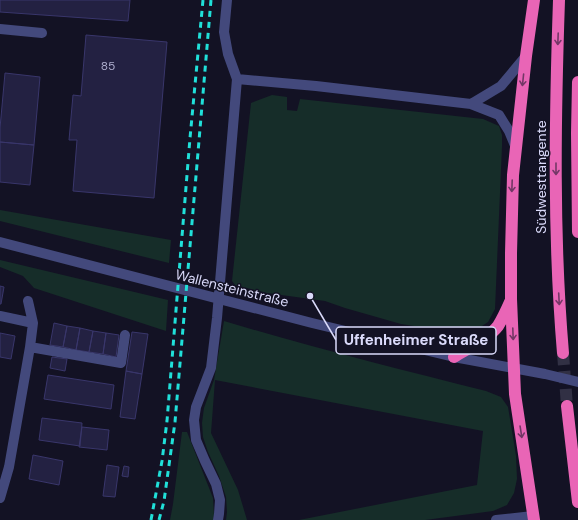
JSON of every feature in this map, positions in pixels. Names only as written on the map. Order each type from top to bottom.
[{"type":"highway","points":[[534,0],[526,56],[513,175],[511,254],[511,299],[515,394],[534,518]]},
{"type":"highway","name":"Südwesttangente","points":[[560,0],[556,123],[556,205],[563,353]]},
{"type":"highway","points":[[578,82],[578,232]]},
{"type":"highway","points":[[454,357],[483,338],[497,326],[504,316],[511,299]]},
{"type":"highway","points":[[567,406],[578,502]]},
{"type":"street","points":[[218,520],[220,500],[216,484],[196,440],[194,420],[196,407],[211,368],[217,318],[237,79],[228,54],[224,32],[227,0]]},
{"type":"street","points":[[0,29],[42,33]]},
{"type":"street","points":[[472,104],[501,86],[526,56]]},
{"type":"street","name":"Südwesttangente","points":[[237,79],[316,86],[472,104],[499,115],[509,131],[516,148]]},
{"type":"street","name":"Wallensteinstraße","points":[[0,242],[252,308],[454,357],[530,371],[578,382]]},
{"type":"street","points":[[0,498],[9,467],[30,347],[33,323],[28,301]]},
{"type":"street","points":[[0,316],[33,323]]},
{"type":"street","points":[[30,347],[121,363],[125,335]]},
{"type":"street","points":[[496,520],[534,518]]},
{"type":"green space","points":[[272,95],[287,97],[287,110],[297,111],[300,99],[483,119],[499,126],[502,135],[502,146],[495,309],[488,322],[476,330],[452,332],[401,324],[325,301],[267,293],[235,285],[232,281],[251,103]]},
{"type":"green space","points":[[0,210],[171,240],[169,263],[0,221]]},
{"type":"green space","points":[[0,260],[168,300],[166,331],[34,288],[23,276],[0,267]]},
{"type":"green space","points":[[224,321],[322,349],[486,391],[501,397],[508,407],[516,456],[517,479],[514,493],[507,505],[493,511],[425,520],[299,520],[477,485],[483,431],[215,380],[211,433],[238,490],[247,520],[226,520],[226,497],[203,437],[202,423],[204,408],[214,380]]},
{"type":"green space","points":[[182,432],[187,432],[213,498],[213,520],[170,520]]},
{"type":"building","points":[[0,0],[130,0],[128,21],[0,12]]},
{"type":"building","points":[[86,35],[167,42],[154,198],[73,191],[77,140],[69,140],[73,95],[81,96]]},
{"type":"building","points":[[5,73],[40,77],[34,145],[0,142]]},
{"type":"building","points":[[0,142],[34,145],[30,185],[0,182]]},
{"type":"building","points":[[0,286],[4,287],[1,304],[0,304]]},
{"type":"building","points":[[54,323],[67,326],[63,347],[50,345]]},
{"type":"building","points":[[67,326],[80,328],[76,350],[63,347]]},
{"type":"building","points":[[80,328],[93,331],[89,352],[76,350]]},
{"type":"building","points":[[93,331],[106,333],[103,354],[89,352]]},
{"type":"building","points":[[132,332],[148,334],[142,374],[126,371]]},
{"type":"building","points":[[0,333],[15,336],[11,359],[0,357]]},
{"type":"building","points":[[106,333],[119,335],[116,357],[103,354]]},
{"type":"building","points":[[52,357],[67,359],[65,371],[50,368]]},
{"type":"building","points":[[126,371],[142,374],[135,419],[120,417]]},
{"type":"building","points":[[48,375],[114,385],[111,409],[44,399]]},
{"type":"building","points":[[42,418],[82,423],[80,446],[39,440]]},
{"type":"building","points":[[82,427],[109,430],[107,450],[79,447]]},
{"type":"building","points":[[33,455],[63,461],[59,485],[29,479]]},
{"type":"building","points":[[107,465],[119,467],[115,497],[103,496]]},
{"type":"building","points":[[124,466],[129,467],[128,477],[122,476]]},
{"type":"tunnel","points":[[563,353],[567,406]]},
{"type":"railway","points":[[151,520],[162,461],[167,421],[203,0]]},
{"type":"railway","points":[[159,520],[164,501],[175,422],[211,0]]},
{"type":"place","name":"Uffenheimer Straße","points":[[310,296]]}]
